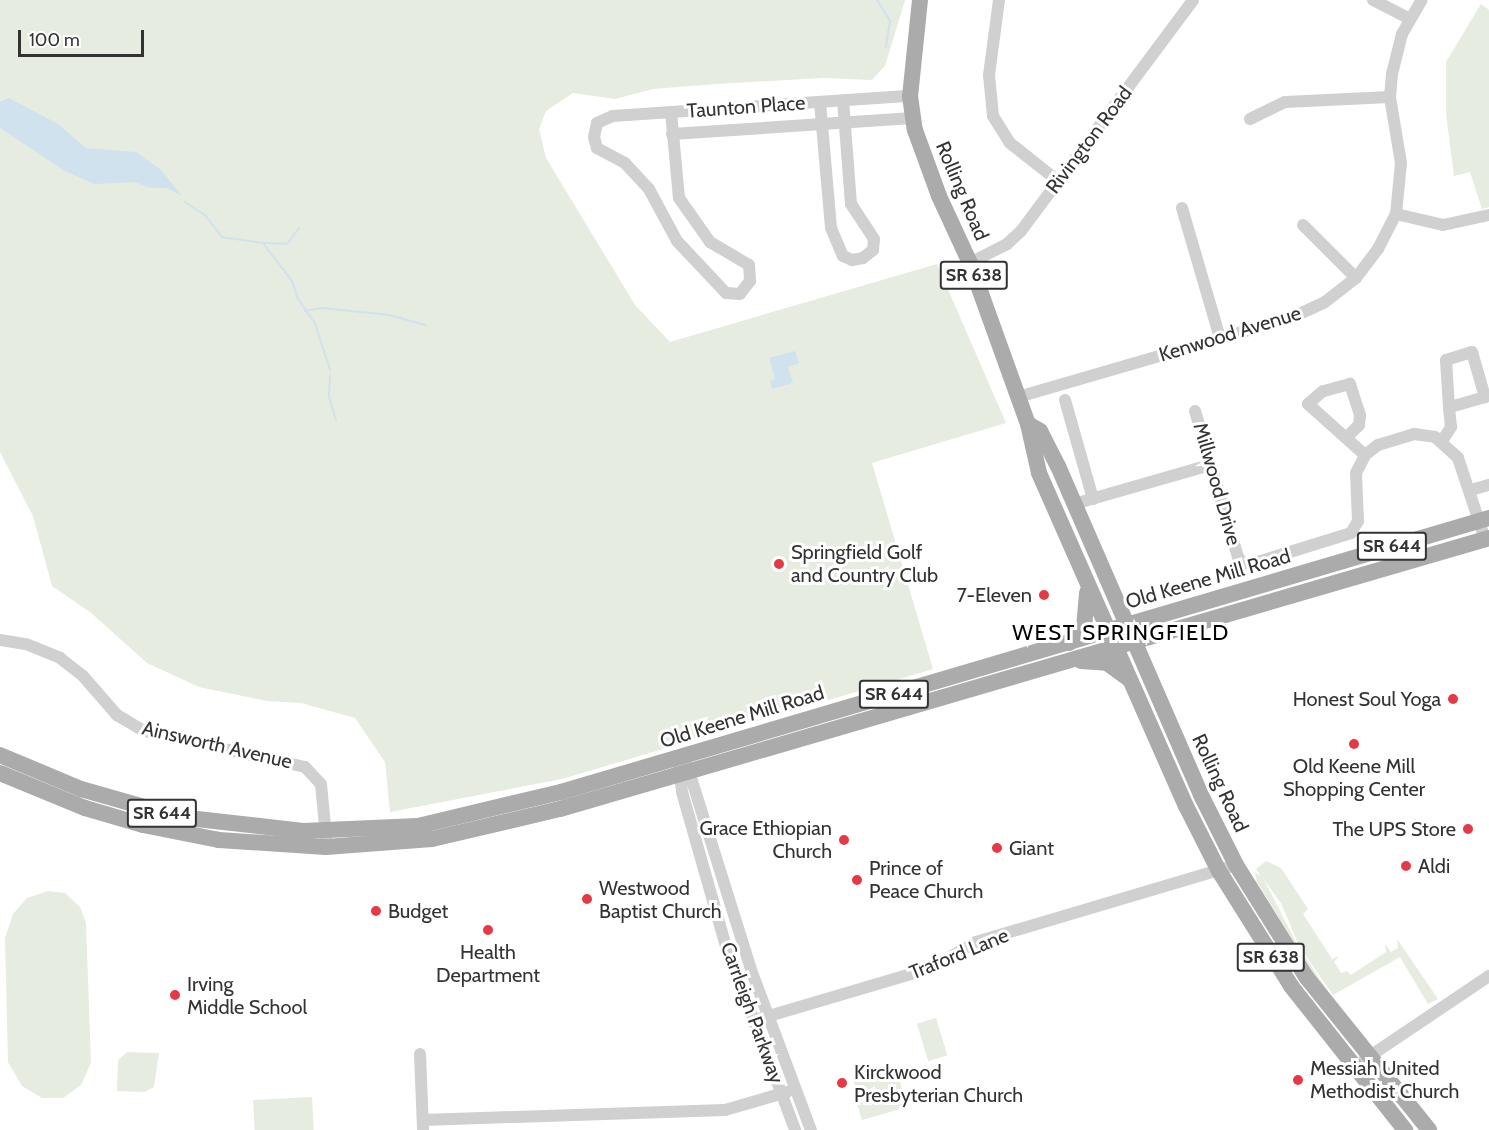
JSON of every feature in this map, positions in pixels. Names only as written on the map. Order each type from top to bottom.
[{"type":"main road","name":"Rolling Road","points":[[920,0],[910,96],[912,118],[923,156],[970,263],[1028,424],[1039,473],[1112,639],[1219,871],[1291,986],[1405,1130]]},
{"type":"main road","name":"Rolling Road","points":[[1028,424],[1040,431],[1236,866],[1307,978],[1429,1130]]},
{"type":"main road","name":"Old Keene Mill Road","points":[[0,772],[85,808],[143,825],[228,841],[326,839],[418,826],[684,767],[1112,639],[1484,519]]},
{"type":"main road","name":"Old Keene Mill Road","points":[[1130,633],[1487,538]]},
{"type":"main road","points":[[1060,654],[1083,632],[1088,611],[1086,579]]},
{"type":"main road","points":[[1060,654],[1107,663],[1132,683]]},
{"type":"main road","name":"Old Keene Mill Road","points":[[0,755],[81,789],[179,817],[326,839]]},
{"type":"street","points":[[999,0],[989,75],[993,116],[1010,142],[1059,181]]},
{"type":"street","name":"Rivington Road","points":[[970,263],[1015,237],[1193,0]]},
{"type":"street","points":[[1373,0],[1410,19]]},
{"type":"street","name":"Kenwood Avenue","points":[[1018,397],[1310,310],[1356,278],[1378,249],[1396,214],[1401,163],[1390,97],[1395,54],[1410,19],[1422,0]]},
{"type":"street","name":"Taunton Place","points":[[910,96],[613,116],[597,123],[594,136],[597,148],[625,163],[648,189],[677,241],[726,293],[740,294],[750,281],[748,265],[710,242],[679,198],[672,134],[912,118]]},
{"type":"street","points":[[1250,119],[1285,102],[1390,97]]},
{"type":"street","points":[[820,102],[831,228],[843,256],[852,260],[863,258],[873,250],[874,239],[851,204],[843,100]]},
{"type":"street","points":[[671,112],[672,134]]},
{"type":"street","points":[[1182,208],[1220,338]]},
{"type":"street","points":[[1396,214],[1443,225],[1489,215]]},
{"type":"street","points":[[1303,225],[1356,278]]},
{"type":"street","points":[[1442,441],[1452,427],[1449,407],[1446,360],[1472,352],[1485,397],[1449,407]]},
{"type":"street","points":[[1347,437],[1359,425],[1360,415],[1350,384],[1323,391],[1308,404],[1365,455],[1378,445],[1413,434],[1442,441],[1458,459],[1484,519],[1487,538]]},
{"type":"street","points":[[1065,400],[1093,499]]},
{"type":"street","name":"Millwood Drive","points":[[1195,411],[1238,557],[1251,564],[1351,533],[1358,521],[1356,473],[1365,455]]},
{"type":"street","points":[[1074,504],[1210,465]]},
{"type":"street","points":[[1471,490],[1489,485]]},
{"type":"street","name":"Ainsworth Avenue","points":[[0,640],[26,644],[60,658],[82,676],[117,715],[144,731],[305,766],[321,784],[326,839]]},
{"type":"street","name":"Carrleigh Parkway","points":[[684,767],[767,1015],[811,1130]]},
{"type":"street","name":"Carrleigh Parkway","points":[[684,767],[724,936],[752,1021],[795,1130]]},
{"type":"street","name":"Traford Lane","points":[[752,1021],[931,968],[976,942],[1236,866]]},
{"type":"street","points":[[1356,1071],[1368,1055],[1489,976]]},
{"type":"street","points":[[420,1054],[423,1125],[725,1110],[796,1089]]},
{"type":"shaded area","points":[[0,0],[905,0],[885,66],[872,80],[823,78],[716,84],[653,89],[615,99],[573,93],[546,111],[539,129],[546,158],[635,305],[670,342],[937,264],[1006,423],[872,463],[933,669],[562,779],[390,812],[385,762],[355,718],[301,703],[267,701],[199,687],[147,663],[90,612],[52,586],[33,516],[0,452]]},
{"type":"shaded area","points":[[1481,4],[1489,10],[1489,207],[1482,209],[1470,172],[1454,176],[1446,113],[1446,62]]},
{"type":"shaded area","points":[[1266,861],[1281,868],[1308,909],[1303,914],[1332,959],[1339,956],[1334,962],[1341,973],[1347,971],[1351,975],[1386,952],[1385,944],[1391,952],[1398,948],[1397,939],[1438,999],[1428,1004],[1400,957],[1333,995],[1299,946],[1281,903],[1256,869]]},
{"type":"shaded area","points":[[1255,873],[1262,876],[1298,946],[1329,993],[1320,985],[1257,882]]},
{"type":"shaded area","points":[[48,891],[65,893],[80,907],[86,923],[91,1063],[81,1085],[63,1098],[42,1098],[22,1086],[8,1062],[5,938],[13,914],[27,898]]},
{"type":"shaded area","points":[[936,1018],[947,1055],[928,1061],[917,1024]]},
{"type":"shaded area","points":[[127,1052],[159,1053],[154,1087],[145,1092],[117,1091],[118,1060]]},
{"type":"shaded area","points":[[860,1072],[877,1078],[898,1074],[907,1107],[862,1120],[857,1104],[867,1100],[863,1085],[855,1087],[854,1081]]},
{"type":"shaded area","points":[[312,1097],[314,1130],[255,1130],[253,1100]]},
{"type":"water","points":[[9,98],[58,124],[86,148],[136,152],[161,170],[182,196],[167,188],[150,188],[135,182],[94,184],[65,171],[0,128],[0,102]]},
{"type":"water","points":[[795,351],[799,363],[788,367],[793,383],[772,389],[770,381],[775,379],[769,358]]},
{"type":"waterway","points":[[877,0],[890,21],[886,47]]},
{"type":"waterway","points":[[185,202],[205,215],[222,237],[263,243],[292,281],[298,299],[315,323],[330,370]]},
{"type":"waterway","points":[[263,243],[287,244],[299,228]]},
{"type":"waterway","points":[[305,311],[322,308],[390,315],[426,325]]},
{"type":"waterway","points":[[330,376],[329,397],[336,420]]},
{"type":"place","name":"Springfield Golf and Country Club","points":[[779,564]]},
{"type":"place","name":"7-Eleven","points":[[1044,595]]},
{"type":"place","name":"Honest Soul Yoga","points":[[1453,699]]},
{"type":"place","name":"Old Keene Mill Shopping Center","points":[[1354,744]]},
{"type":"place","name":"The UPS Store","points":[[1468,829]]},
{"type":"place","name":"Grace Ethiopian Church","points":[[844,840]]},
{"type":"place","name":"Giant","points":[[997,848]]},
{"type":"place","name":"Aldi","points":[[1406,866]]},
{"type":"place","name":"Prince of Peace Church","points":[[857,880]]},
{"type":"place","name":"Westwood Baptist Church","points":[[587,899]]},
{"type":"place","name":"Budget","points":[[376,911]]},
{"type":"place","name":"Health Department","points":[[488,930]]},
{"type":"place","name":"Irving Middle School","points":[[175,995]]},
{"type":"place","name":"Messiah United Methodist Church","points":[[1298,1080]]},
{"type":"place","name":"Kirckwood Presbyterian Church","points":[[842,1083]]},
{"type":"district","name":"WEST SPRINGFIELD","points":[[1121,633]]}]
